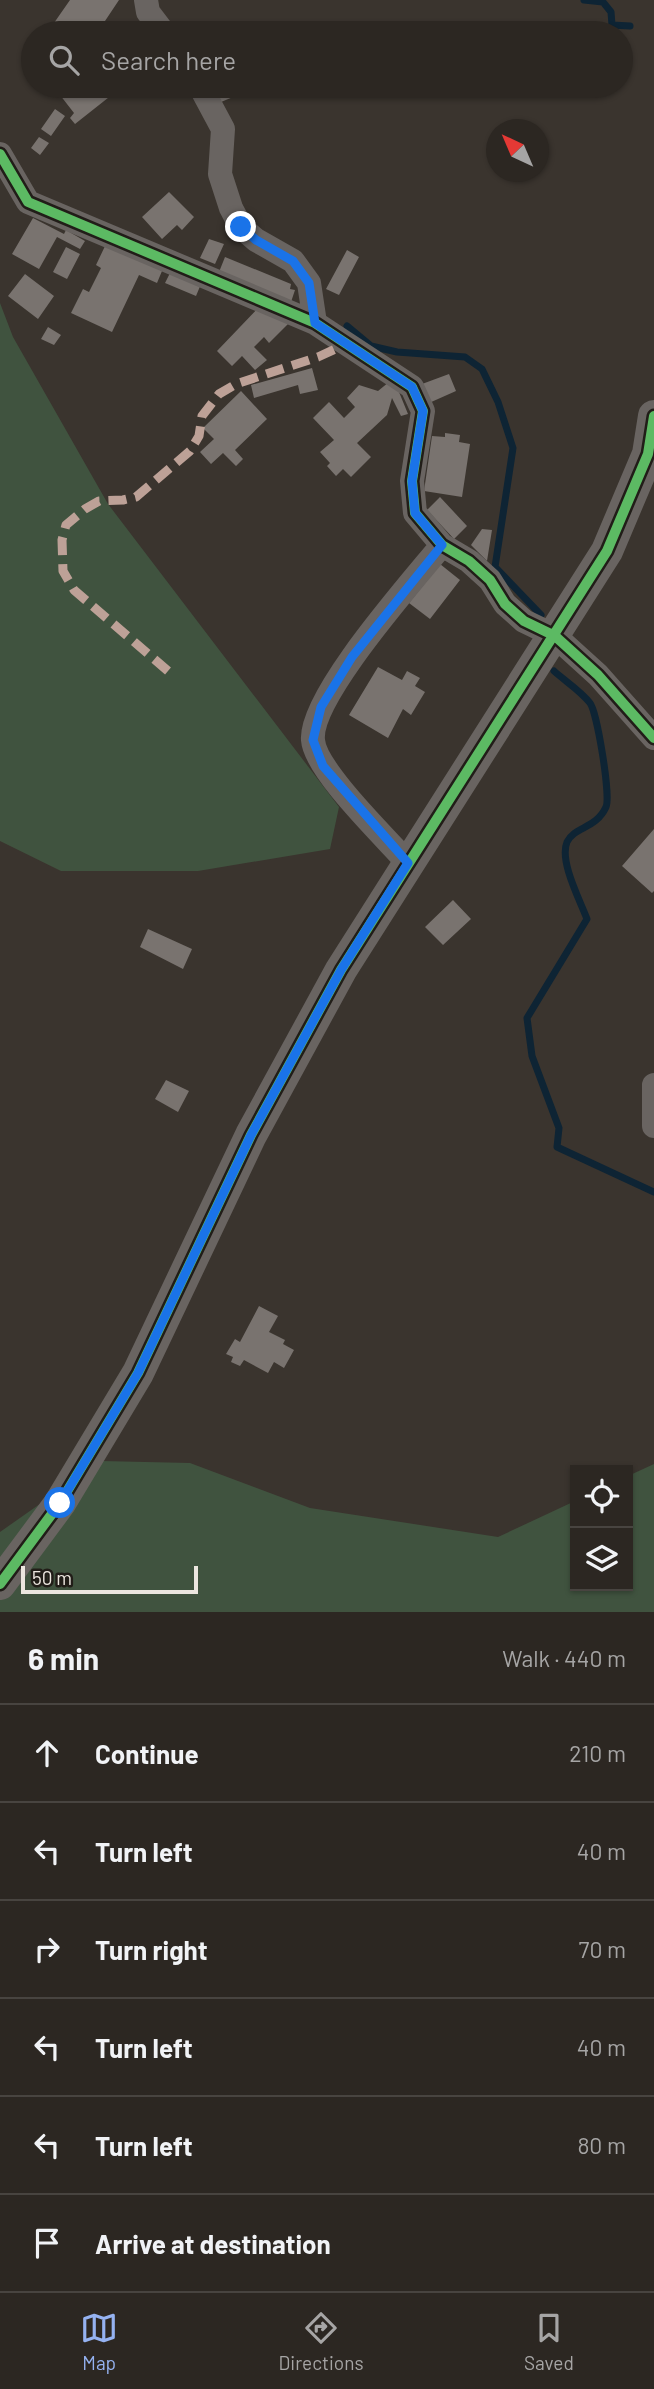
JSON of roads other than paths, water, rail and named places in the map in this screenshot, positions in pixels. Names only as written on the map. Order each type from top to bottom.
[{"type":"street","points":[[146,0],[148,12],[155,21]]},
{"type":"street","points":[[206,98],[223,129],[220,174],[231,208],[241,227],[256,240],[293,261],[309,283],[315,323]]},
{"type":"street","points":[[0,153],[28,202],[315,323],[412,387],[423,411],[412,481],[415,513],[442,545],[469,561],[490,580],[505,604],[524,621],[555,636],[598,675],[654,738]]},
{"type":"street","points":[[0,1584],[60,1503],[138,1373],[251,1135],[341,970],[607,551],[648,454],[654,416]]},
{"type":"street","points":[[408,863],[323,766],[313,740],[321,707],[352,657],[442,545]]},
{"type":"street","points":[[654,1084],[654,1126]]},
{"type":"waterway","points":[[584,0],[603,2],[611,12],[612,21]]},
{"type":"waterway","points":[[347,326],[371,346],[397,352],[465,357],[482,369],[498,402],[513,448],[495,567],[541,615]]},
{"type":"waterway","points":[[554,671],[582,694],[593,710],[602,754],[607,800],[606,807],[597,820],[575,833],[567,842],[565,850],[568,870],[587,919],[527,1018],[532,1056],[559,1128],[557,1147],[654,1192]]}]
